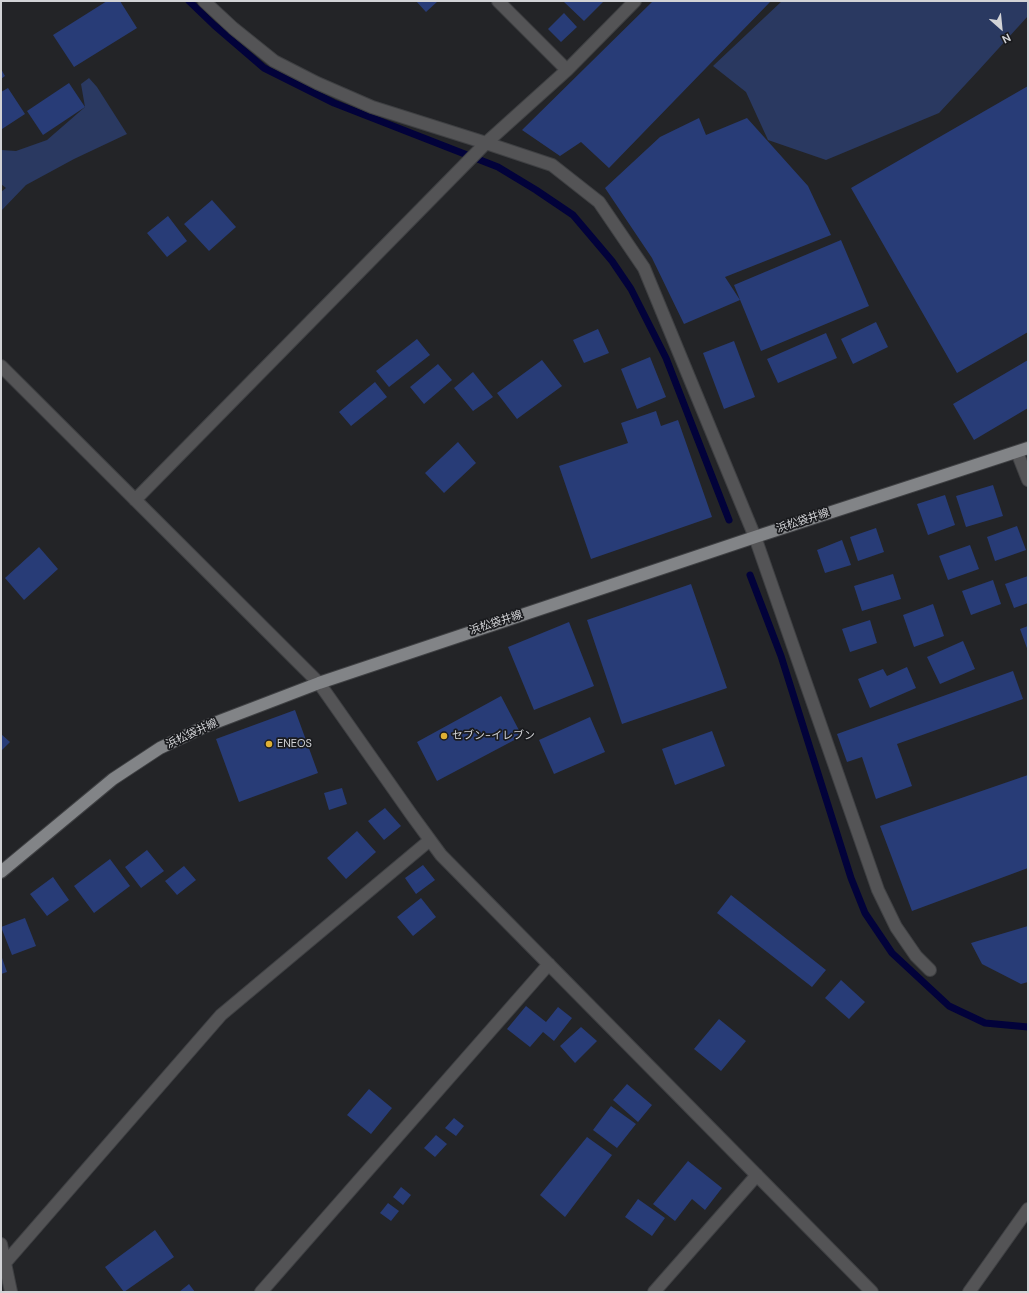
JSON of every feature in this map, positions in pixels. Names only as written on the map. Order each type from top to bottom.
[{"type":"main road","name":"浜松袋井線","points":[[1,872],[113,779],[160,748],[204,727],[319,682],[755,537],[1023,450]]},
{"type":"street","points":[[204,1],[233,28],[274,61],[286,68],[372,107],[486,142],[552,165],[599,202],[644,268],[755,537],[878,890],[896,928],[916,956],[930,970]]},
{"type":"street","points":[[498,1],[567,70]]},
{"type":"street","points":[[135,500],[486,142],[567,70],[635,1]]},
{"type":"street","points":[[1,366],[319,682],[410,814],[441,855],[872,1292]]},
{"type":"street","points":[[1023,450],[1028,480]]},
{"type":"street","points":[[5,1263],[221,1015],[430,840]]},
{"type":"street","points":[[261,1292],[549,964]]},
{"type":"street","points":[[654,1292],[757,1175]]},
{"type":"street","points":[[969,1292],[1028,1209]]},
{"type":"street","points":[[1,1244],[10,1292]]},
{"type":"shaded area","points":[[782,1],[1028,1],[1028,16],[939,113],[826,160],[768,140],[746,92],[713,66]]},
{"type":"shaded area","points":[[89,78],[97,87],[127,134],[74,159],[26,185],[1,211],[1,192],[6,188],[1,184],[1,150],[16,151],[47,140],[85,107],[81,84]]},
{"type":"building","points":[[107,1],[120,1],[137,28],[74,67],[53,35]]},
{"type":"building","points":[[416,1],[438,1],[426,12]]},
{"type":"building","points":[[604,1],[584,21],[564,2]]},
{"type":"building","points":[[653,1],[771,1],[609,168],[581,142],[560,156],[522,130]]},
{"type":"building","points":[[564,13],[577,27],[561,42],[548,29]]},
{"type":"building","points":[[1,69],[5,76],[1,79]]},
{"type":"building","points":[[69,83],[85,107],[43,135],[27,111]]},
{"type":"building","points":[[1028,86],[1028,332],[957,373],[851,188]]},
{"type":"building","points":[[8,88],[25,114],[2,129],[1,92]]},
{"type":"building","points":[[699,118],[706,135],[747,118],[808,186],[831,235],[725,277],[740,300],[684,324],[652,258],[605,188],[660,137]]},
{"type":"building","points":[[212,200],[236,227],[209,251],[184,224]]},
{"type":"building","points":[[168,216],[187,241],[167,257],[147,233]]},
{"type":"building","points":[[841,240],[869,306],[761,351],[734,285]]},
{"type":"building","points":[[876,322],[888,347],[853,364],[841,339]]},
{"type":"building","points":[[598,329],[609,353],[584,363],[573,340]]},
{"type":"building","points":[[826,333],[837,358],[778,383],[767,359]]},
{"type":"building","points":[[417,339],[430,355],[389,387],[376,371]]},
{"type":"building","points":[[734,341],[755,397],[724,409],[703,353]]},
{"type":"building","points":[[650,357],[666,397],[637,409],[621,369]]},
{"type":"building","points":[[542,360],[562,386],[517,419],[497,393]]},
{"type":"building","points":[[1028,360],[1028,408],[974,440],[953,404]]},
{"type":"building","points":[[438,364],[452,380],[424,404],[410,387]]},
{"type":"building","points":[[473,372],[493,397],[473,411],[454,388]]},
{"type":"building","points":[[375,382],[387,397],[351,426],[339,412]]},
{"type":"building","points":[[656,411],[661,426],[678,420],[712,517],[591,559],[559,466],[628,443],[621,423]]},
{"type":"building","points":[[458,442],[476,463],[444,493],[425,473]]},
{"type":"building","points":[[993,485],[1003,516],[966,527],[956,496]]},
{"type":"building","points":[[945,495],[955,525],[928,535],[917,504]]},
{"type":"building","points":[[1017,526],[1026,550],[995,561],[987,537]]},
{"type":"building","points":[[876,528],[884,552],[858,561],[850,537]]},
{"type":"building","points":[[842,540],[851,565],[825,573],[817,550]]},
{"type":"building","points":[[970,545],[979,569],[948,580],[939,556]]},
{"type":"building","points":[[39,547],[58,569],[24,600],[5,578]]},
{"type":"building","points":[[893,574],[901,599],[862,611],[854,586]]},
{"type":"building","points":[[1028,576],[1028,603],[1014,608],[1005,584]]},
{"type":"building","points":[[993,580],[1001,604],[971,615],[962,591]]},
{"type":"building","points":[[691,584],[727,688],[622,724],[587,620]]},
{"type":"building","points":[[933,604],[944,636],[914,647],[903,615]]},
{"type":"building","points":[[870,620],[877,643],[850,652],[842,629]]},
{"type":"building","points":[[569,622],[594,686],[534,710],[508,647]]},
{"type":"building","points":[[1028,626],[1028,651],[1020,629]]},
{"type":"building","points":[[963,641],[975,669],[940,684],[927,657]]},
{"type":"building","points":[[907,667],[916,688],[870,708],[858,679],[883,669],[887,676]]},
{"type":"building","points":[[1013,671],[1023,699],[897,744],[912,786],[876,799],[862,757],[847,762],[837,734]]},
{"type":"building","points":[[501,696],[522,736],[437,781],[417,742]]},
{"type":"building","points":[[295,710],[318,773],[239,802],[216,739]]},
{"type":"building","points":[[590,717],[605,752],[554,774],[539,740]]},
{"type":"building","points":[[712,731],[725,766],[675,785],[662,749]]},
{"type":"building","points":[[1,734],[10,742],[1,751]]},
{"type":"building","points":[[1028,775],[1028,868],[912,911],[880,826]]},
{"type":"building","points":[[342,788],[347,804],[329,810],[324,793]]},
{"type":"building","points":[[385,808],[401,826],[384,840],[368,821]]},
{"type":"building","points":[[357,831],[376,852],[346,879],[327,858]]},
{"type":"building","points":[[147,850],[164,871],[141,888],[125,867]]},
{"type":"building","points":[[110,859],[130,886],[94,913],[74,886]]},
{"type":"building","points":[[423,865],[435,880],[416,894],[405,878]]},
{"type":"building","points":[[184,866],[196,880],[177,895],[165,881]]},
{"type":"building","points":[[53,877],[69,900],[47,916],[30,894]]},
{"type":"building","points":[[731,895],[826,970],[812,987],[717,913]]},
{"type":"building","points":[[421,898],[436,917],[413,936],[397,917]]},
{"type":"building","points":[[25,918],[36,946],[12,955],[1,927]]},
{"type":"building","points":[[1028,926],[1028,982],[1021,984],[982,964],[971,943]]},
{"type":"building","points":[[1,955],[7,972],[1,974]]},
{"type":"building","points":[[841,980],[865,1002],[849,1019],[825,998]]},
{"type":"building","points":[[526,1006],[546,1022],[558,1007],[572,1018],[554,1041],[543,1032],[530,1047],[507,1029]]},
{"type":"building","points":[[719,1019],[746,1041],[721,1071],[694,1049]]},
{"type":"building","points":[[581,1027],[597,1041],[575,1063],[560,1046]]},
{"type":"building","points":[[627,1084],[652,1105],[638,1122],[613,1100]]},
{"type":"building","points":[[369,1089],[392,1108],[371,1134],[347,1115]]},
{"type":"building","points":[[611,1106],[636,1124],[617,1148],[593,1130]]},
{"type":"building","points":[[454,1118],[464,1126],[456,1136],[445,1128]]},
{"type":"building","points":[[436,1135],[447,1144],[435,1157],[424,1148]]},
{"type":"building","points":[[587,1137],[612,1155],[565,1217],[540,1195]]},
{"type":"building","points":[[688,1161],[722,1188],[705,1210],[692,1199],[675,1221],[653,1204]]},
{"type":"building","points":[[401,1187],[411,1195],[403,1205],[393,1197]]},
{"type":"building","points":[[638,1199],[665,1218],[652,1236],[625,1217]]},
{"type":"building","points":[[388,1203],[399,1211],[391,1221],[380,1213]]},
{"type":"building","points":[[155,1230],[174,1257],[124,1292],[105,1267]]},
{"type":"building","points":[[189,1284],[195,1292],[179,1292]]},
{"type":"waterway","points":[[189,1],[214,25],[264,68],[334,103],[498,167],[573,215],[612,261],[631,289],[666,358],[729,520]]},
{"type":"waterway","points":[[750,575],[781,656],[851,878],[865,913],[892,953],[949,1006],[985,1023],[1028,1027]]},
{"type":"place","name":"セブン-イレブン","points":[[444,736]]},
{"type":"place","name":"ENEOS","points":[[269,744]]}]
